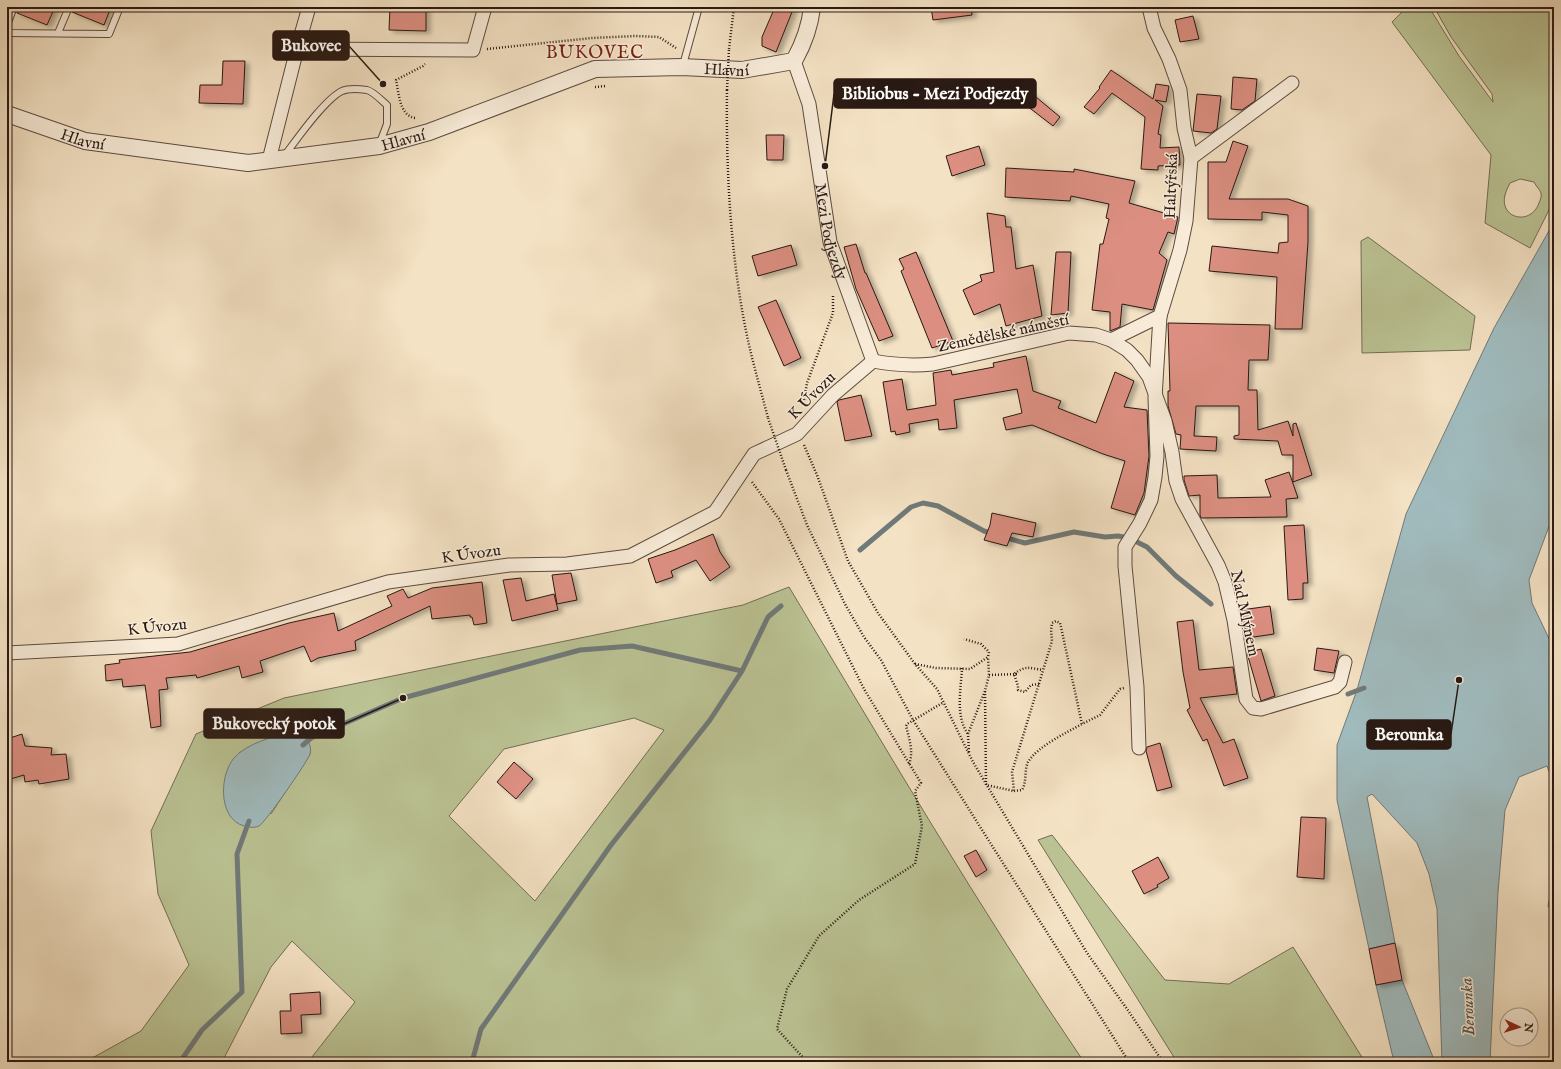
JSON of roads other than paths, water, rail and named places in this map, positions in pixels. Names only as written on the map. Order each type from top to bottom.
[{"type":"street","points":[[276,160],[297,49],[309,7]]},
{"type":"street","points":[[297,49],[473,50],[485,7]]},
{"type":"street","points":[[794,61],[803,45],[810,25],[812,7]]},
{"type":"street","name":"Haltýřská","points":[[1139,748],[1137,687],[1125,566],[1125,546],[1140,523],[1151,500],[1155,477],[1157,456],[1156,398],[1160,316],[1180,250],[1186,221],[1191,158],[1184,128],[1180,90],[1169,59],[1154,28],[1149,7]]},
{"type":"street","name":"Hlavní","points":[[7,114],[85,141],[248,163],[379,146],[429,132],[595,69],[684,62],[742,70],[794,61]]},
{"type":"street","name":"Mezi Podjezdy","points":[[794,61],[809,104],[830,242],[873,361]]},
{"type":"street","points":[[1191,158],[1292,83]]},
{"type":"street","points":[[1111,340],[1160,316]]},
{"type":"street","name":"Zemědělské náměstí","points":[[873,361],[892,365],[913,366],[933,364],[1069,333],[1096,335],[1111,340],[1127,350],[1137,360],[1148,377],[1156,398]]},
{"type":"street","name":"K Úvozu","points":[[7,653],[178,644],[388,582],[509,565],[567,564],[630,556],[715,512],[754,454],[797,434],[833,395],[873,361]]},
{"type":"street","name":"Nad Mlýnem","points":[[1156,398],[1165,421],[1172,452],[1176,481],[1182,499],[1218,565],[1225,582],[1234,620],[1246,699],[1253,708],[1260,709],[1335,687],[1340,682],[1345,662]]},
{"type":"lane","points":[[7,25],[14,7]]},
{"type":"lane","points":[[58,33],[69,7]]},
{"type":"lane","points":[[7,33],[109,34],[120,7]]},
{"type":"lane","points":[[684,62],[699,7]]},
{"type":"lane","points":[[276,160],[333,98],[342,91],[353,89],[368,90],[387,105],[387,124],[379,146]]},
{"type":"water","points":[[1554,222],[1554,513],[1529,580],[1532,603],[1554,649],[1554,785],[1547,766],[1519,777],[1505,810],[1498,892],[1490,1062],[1442,1062],[1437,909],[1429,874],[1417,843],[1372,794],[1367,797],[1395,943],[1369,949],[1337,800],[1337,745],[1357,690],[1406,514],[1494,328]]},
{"type":"water","points":[[294,731],[301,734],[307,740],[311,750],[302,768],[286,792],[259,826],[251,827],[239,824],[232,818],[224,799],[225,777],[229,766],[234,758],[246,748],[278,735]]},
{"type":"water","points":[[1554,875],[1554,915],[1548,906]]},
{"type":"water","points":[[1402,980],[1435,1062],[1394,1062],[1376,985]]},
{"type":"waterway","points":[[860,550],[911,507],[923,503],[938,506],[984,531],[994,534]]},
{"type":"waterway","points":[[1003,537],[1025,543],[1074,532],[1105,537],[1118,536],[1129,538],[1147,547],[1176,576],[1211,604]]},
{"type":"waterway","points":[[472,1062],[481,1029],[611,845],[710,720],[742,671],[768,617],[781,606]]},
{"type":"waterway","points":[[303,745],[311,738],[403,698],[580,650],[632,646],[742,671]]},
{"type":"waterway","points":[[1348,694],[1364,688]]},
{"type":"waterway","points":[[180,1062],[202,1030],[242,992],[237,854],[249,821]]},
{"type":"place","name":"Bukovec","points":[[383,84]]},
{"type":"place","name":"Bibliobus - Mezi Podjezdy","points":[[825,166]]},
{"type":"place","name":"Berounka","points":[[1459,680]]},
{"type":"place","name":"Bukovecký potok","points":[[403,698]]},
{"type":"district","name":"BUKOVEC","points":[[595,52]]}]
